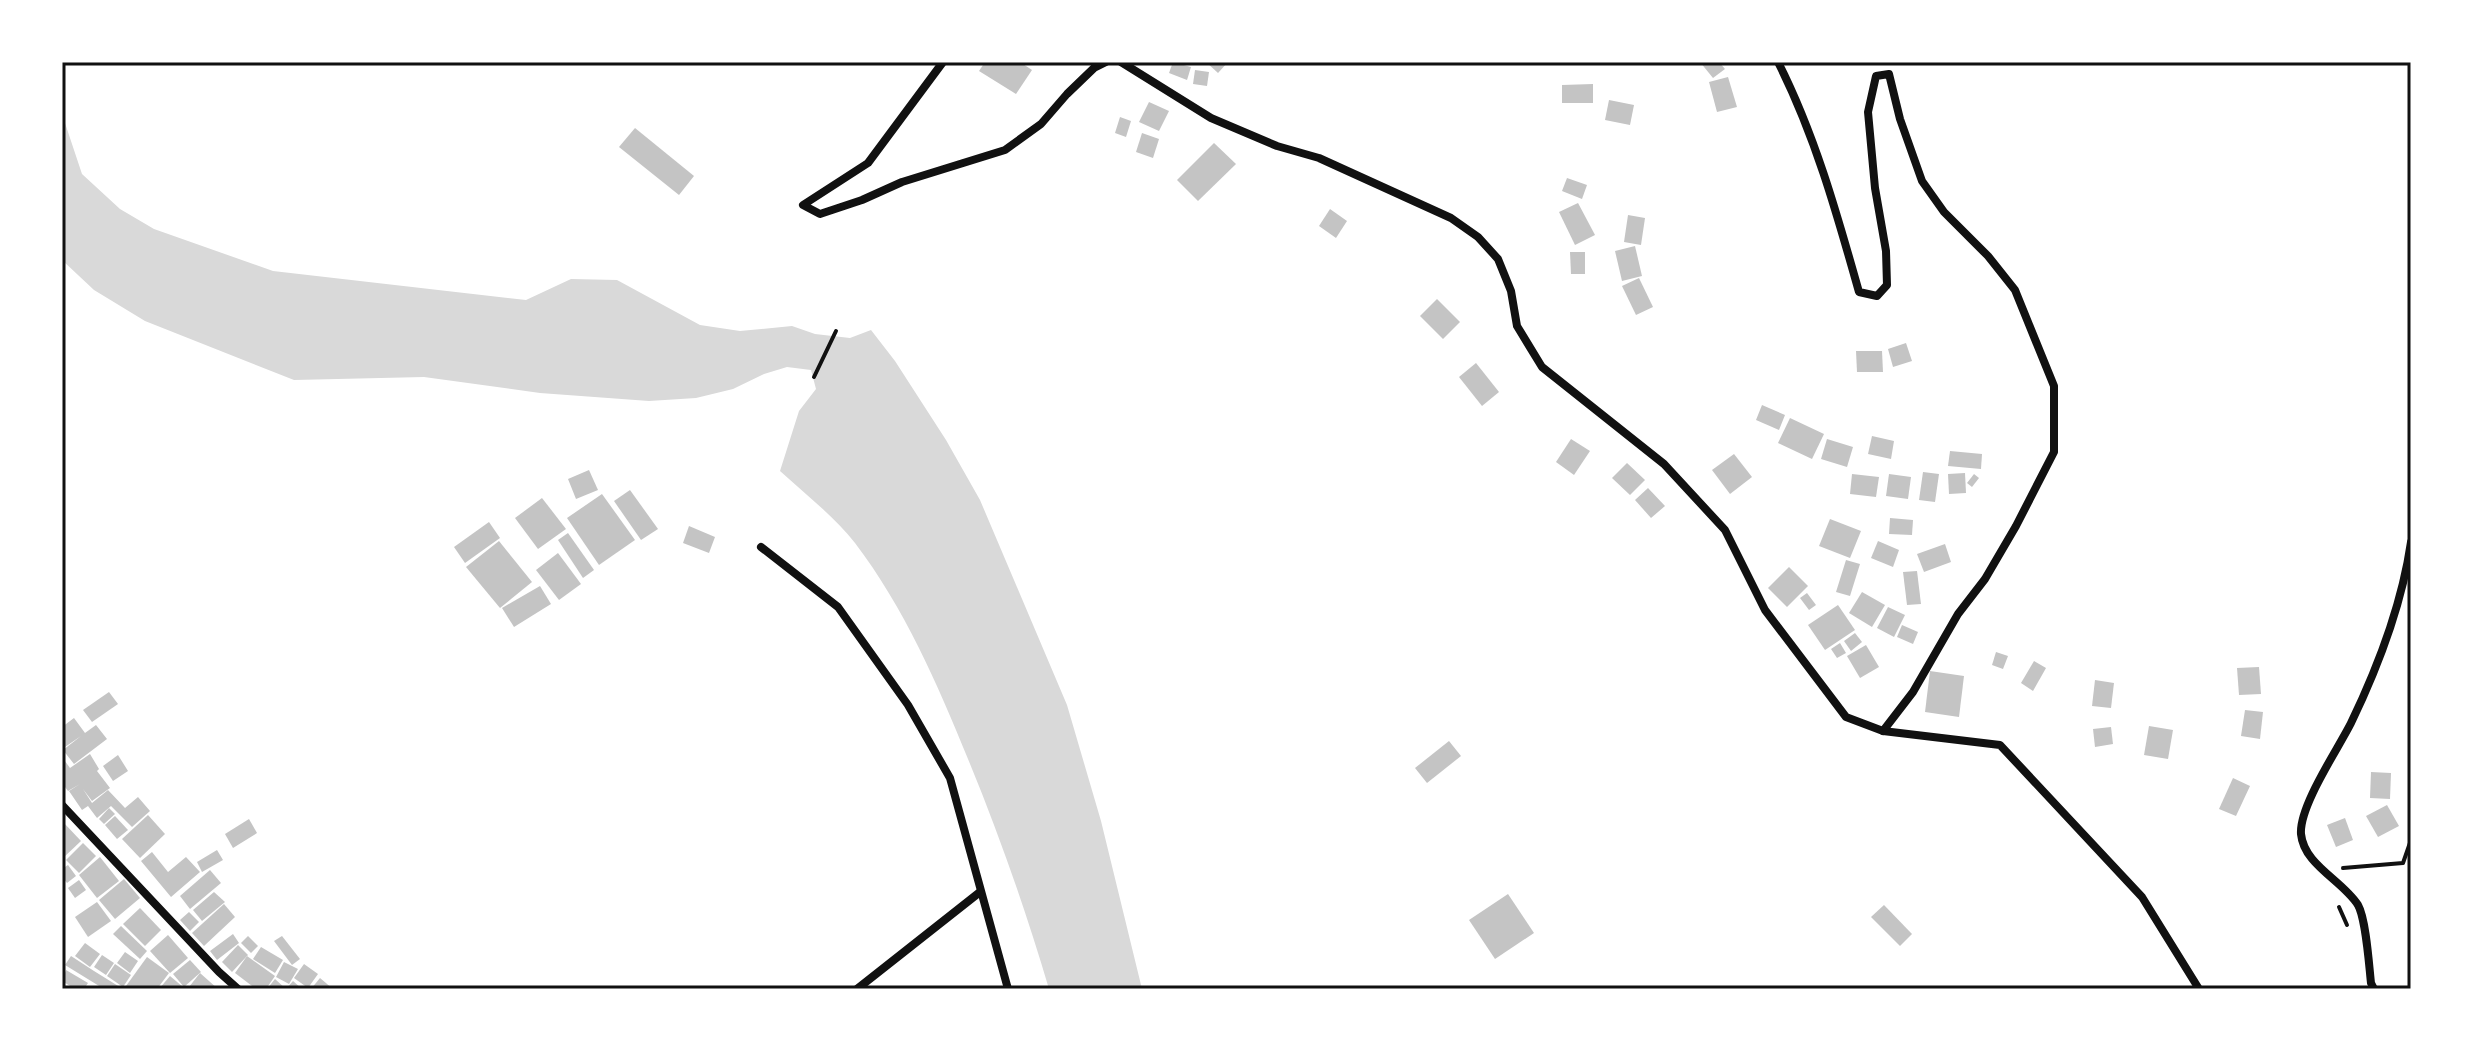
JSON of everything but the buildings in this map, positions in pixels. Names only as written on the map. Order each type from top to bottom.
[{"type":"street","points":[[943,62],[868,163],[803,205],[820,214],[902,182],[1005,150],[1041,124],[1094,68],[1106,62]]},
{"type":"street","points":[[1121,62],[1211,118],[1277,146],[1319,158],[1451,218],[1478,237],[1498,259],[1511,291],[1517,326],[1542,367],[1664,464],[1725,530],[1765,610],[1846,717],[1883,731],[2000,745],[2142,897],[2199,989]]},
{"type":"street","points":[[1778,62],[1818,156],[1859,292],[1877,296],[1887,285],[1886,251],[1875,188],[1868,112],[1876,76],[1889,74],[1900,119],[1922,181],[1944,212],[1988,256],[2015,290],[2054,386],[2054,452],[1985,579],[1958,614],[1913,692],[1883,731]]},
{"type":"street","points":[[2374,989],[2360,908],[2341,884],[2307,852],[2301,833],[2308,803],[2352,721],[2390,631],[2411,542]]},
{"type":"street","points":[[761,547],[838,607],[908,705],[950,778],[1008,989]]},
{"type":"street","points":[[62,805],[238,989]]},
{"type":"street","points":[[857,989],[980,892]]},
{"type":"path","points":[[814,377],[836,331]]},
{"type":"shaded area","points":[[62,114],[82,174],[120,209],[154,229],[273,271],[526,300],[571,279],[617,280],[700,325],[740,331],[792,326],[815,334],[850,338],[871,330],[946,440],[980,500],[1067,705],[1101,821],[1142,989],[1049,989],[990,816],[944,702],[905,620],[855,543],[780,471],[799,411],[816,389],[811,370],[787,367],[733,389],[696,398],[649,401],[540,393],[424,377],[294,380],[145,321],[94,290],[62,260]]}]
